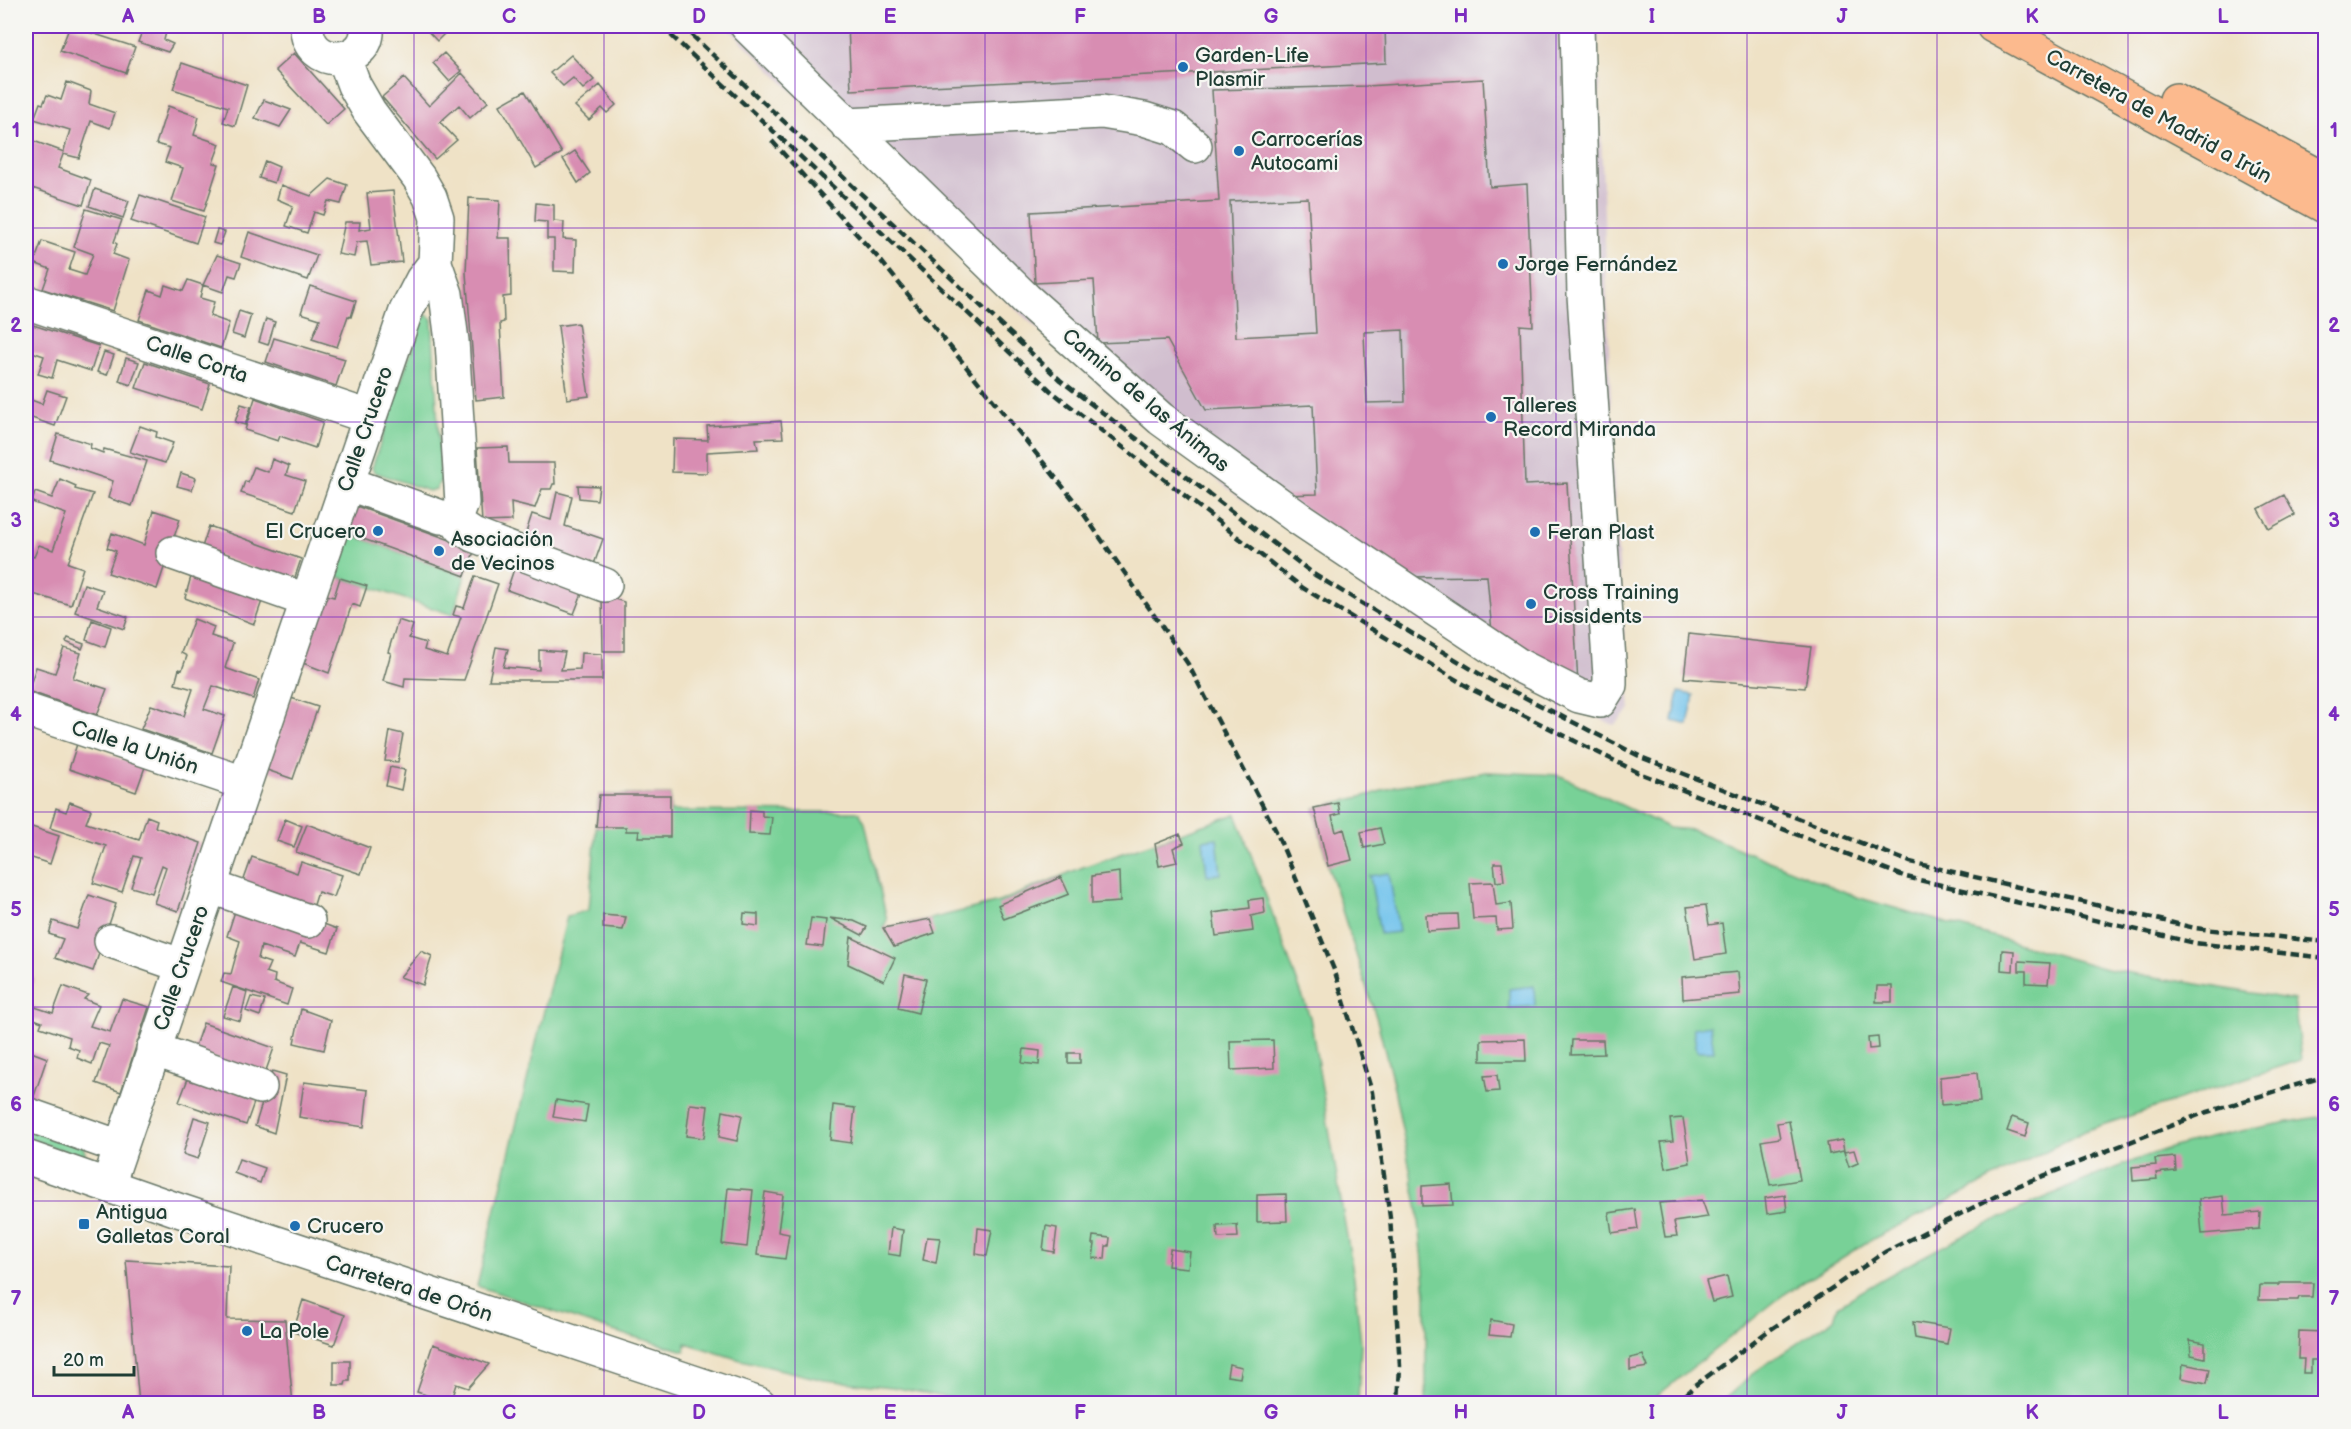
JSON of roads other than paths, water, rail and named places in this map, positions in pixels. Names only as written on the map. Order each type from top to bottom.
[{"type":"highway","name":"Carretera de Madrid a Irún","points":[[1994,26],[2325,207]]},
{"type":"highway","name":"Carretera de Madrid a Irún","points":[[2039,26],[2325,180]]},
{"type":"street","points":[[304,28],[316,50],[334,59],[344,58],[360,48],[365,39],[366,26]]},
{"type":"street","name":"Camino de las Ánimas","points":[[747,26],[1026,299],[1161,419],[1297,517],[1520,666],[1579,696],[1600,701],[1610,685],[1610,675],[1584,294],[1577,26]]},
{"type":"street","points":[[344,58],[354,85],[369,111],[430,196],[437,218],[435,263],[446,294],[452,340],[462,503],[454,517]]},
{"type":"street","points":[[847,124],[1102,112],[1144,118],[1173,129],[1195,146]]},
{"type":"street","name":"Calle Crucero","points":[[108,1185],[405,311],[422,280],[435,263]]},
{"type":"street","name":"Calle Corta","points":[[26,302],[369,417]]},
{"type":"street","points":[[347,483],[441,517],[454,517]]},
{"type":"street","points":[[454,517],[461,527],[473,535],[605,585]]},
{"type":"street","points":[[173,552],[306,600]]},
{"type":"street","name":"Calle la Unión","points":[[26,710],[244,783]]},
{"type":"street","name":"Calle Crucero","points":[[209,886],[308,921]]},
{"type":"street","name":"Calle Crucero","points":[[111,941],[166,960]]},
{"type":"street","name":"Calle Crucero","points":[[153,1049],[260,1087]]},
{"type":"street","points":[[26,1114],[120,1147]]},
{"type":"street","name":"Carretera de Orón","points":[[26,1157],[197,1217],[759,1404]]},
{"type":"water","points":[[1679,692],[1694,695],[1688,725],[1673,721]]},
{"type":"water","points":[[1217,838],[1221,874],[1207,875],[1203,840]]},
{"type":"water","points":[[1389,873],[1399,932],[1380,934],[1370,876]]},
{"type":"water","points":[[1534,986],[1535,1006],[1509,1008],[1509,989]]},
{"type":"water","points":[[1710,1025],[1714,1051],[1697,1051],[1693,1028]]},
{"type":"railway","points":[[661,26],[1051,391],[1303,588],[1475,691],[1639,773],[1906,877],[2195,943],[2326,958]]},
{"type":"railway","points":[[682,26],[1060,380],[1315,575],[1483,676],[1643,758],[1910,862],[2195,928],[2326,942]]},
{"type":"railway","points":[[772,141],[881,261],[1076,503],[1188,664],[1276,831],[1335,972],[1372,1092],[1390,1217],[1400,1366],[1398,1404]]},
{"type":"railway","points":[[1675,1404],[1693,1387],[1764,1334],[1885,1252],[2010,1189],[2201,1114],[2326,1076]]},
{"type":"place","name":"Garden-Life Plasmir","points":[[1183,67]]},
{"type":"place","name":"Carrocerías Autocami","points":[[1239,151]]},
{"type":"place","name":"Jorge Fernández","points":[[1503,264]]},
{"type":"place","name":"Talleres Record Miranda","points":[[1491,417]]},
{"type":"place","name":"El Crucero","points":[[378,531]]},
{"type":"place","name":"Feran Plast","points":[[1535,532]]},
{"type":"place","name":"Asociación de Vecinos","points":[[439,551]]},
{"type":"place","name":"Cross Training Dissidents","points":[[1531,604]]},
{"type":"place","name":"Antigua Galletas Coral","points":[[84,1224]]},
{"type":"place","name":"Crucero","points":[[295,1226]]},
{"type":"place","name":"La Pole","points":[[247,1331]]}]
